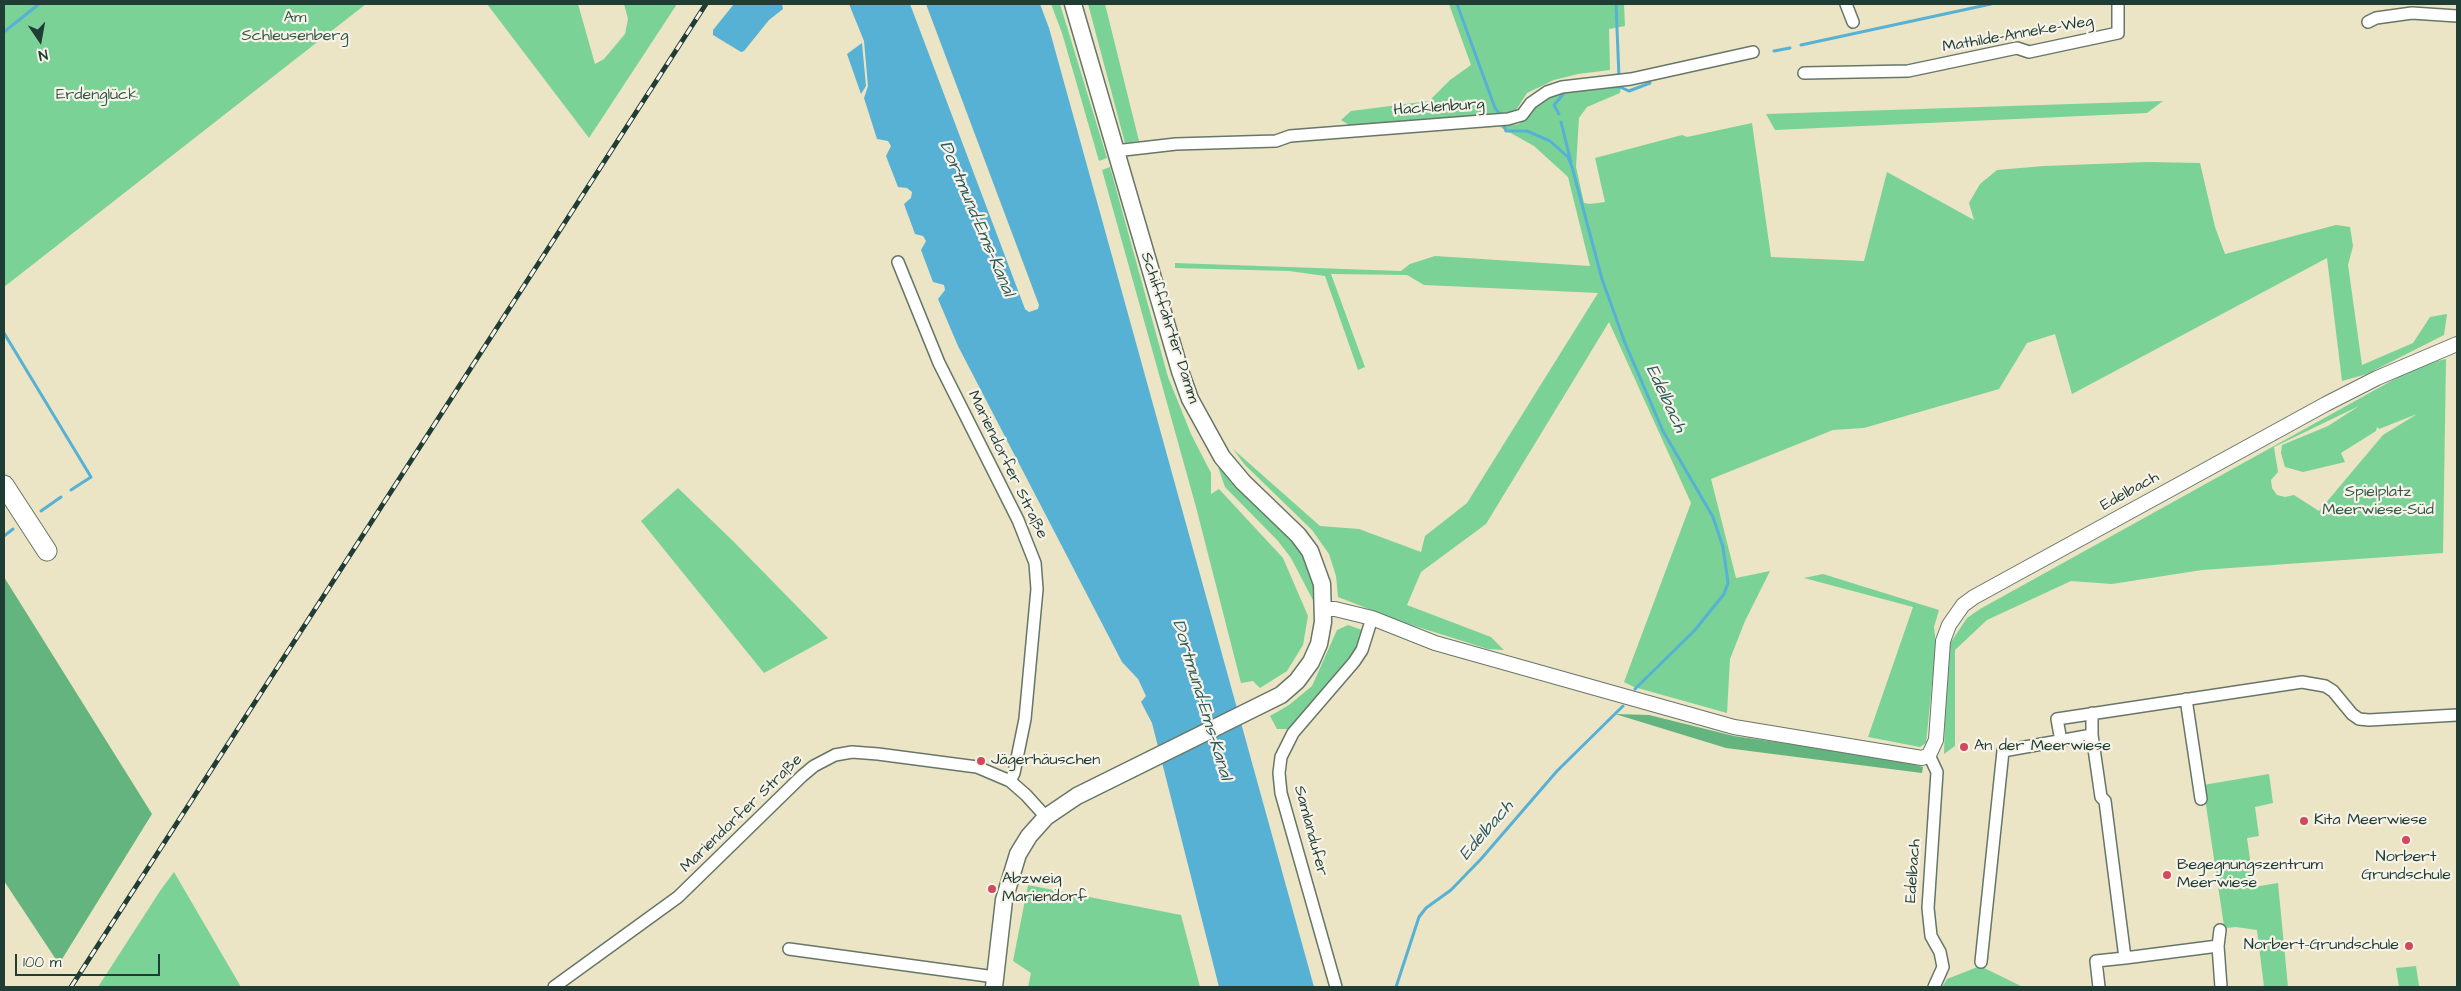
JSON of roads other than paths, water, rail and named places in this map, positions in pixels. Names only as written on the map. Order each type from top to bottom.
[{"type":"highway","points":[[4,485],[47,551]]},
{"type":"main road","name":"Schifffahrter Damm","points":[[995,982],[1004,900],[1009,878],[1018,854],[1029,836],[1046,817],[1077,796],[1281,695],[1305,671],[1318,644],[1324,609],[1320,578],[1310,551],[1298,535],[1243,482],[1222,457],[1190,399],[1180,371],[1073,4]]},
{"type":"street","points":[[1846,4],[1853,22]]},
{"type":"street","name":"Mathilde-Anneke-Weg","points":[[1804,73],[1908,71],[2017,48],[2029,52],[2118,33],[2118,4]]},
{"type":"street","points":[[2368,22],[2376,18],[2412,13],[2457,16]]},
{"type":"street","name":"Hacklenburg","points":[[1115,151],[1176,144],[1276,141],[1290,136],[1517,117],[1547,92],[1562,87],[1631,79],[1753,52]]},
{"type":"street","name":"Mariendorfer Straße","points":[[898,262],[939,363],[1018,520],[1035,562],[1037,589],[1025,719],[1014,773],[1010,781]]},
{"type":"street","name":"Edelbach","points":[[1934,987],[1943,967],[1940,952],[1931,936],[1928,908],[1937,772],[1929,755],[1936,740],[1943,641],[1948,625],[1963,605],[1991,587],[2326,404],[2377,378],[2457,344]]},
{"type":"street","points":[[1324,609],[1335,609],[1372,618],[1435,643],[1734,727],[1912,758],[1929,755]]},
{"type":"street","name":"Samlandufer","points":[[1336,987],[1281,793],[1279,773],[1281,757],[1293,733],[1354,662],[1362,650],[1372,618]]},
{"type":"street","points":[[2061,740],[2058,719],[2302,682],[2325,686],[2332,691],[2352,714],[2359,718],[2369,720],[2457,715]]},
{"type":"street","points":[[2186,699],[2201,798]]},
{"type":"street","points":[[2092,713],[2092,735],[2101,797],[2105,801],[2125,958]]},
{"type":"street","points":[[1980,962],[2003,751],[2092,735]]},
{"type":"street","name":"Mariendorfer Straße","points":[[554,987],[678,897],[802,776],[826,759],[844,753],[863,752],[977,767],[1010,781],[1026,794],[1046,817]]},
{"type":"street","points":[[2220,930],[2218,946],[2222,987]]},
{"type":"street","points":[[2099,987],[2096,960],[2218,946]]},
{"type":"street","points":[[789,948],[995,982]]},
{"type":"water","points":[[734,4],[782,4],[783,9],[769,20],[744,51],[741,52],[713,35],[713,30]]},
{"type":"water","name":"Dortmund-Ems-Kanal","points":[[849,4],[910,4],[1025,309],[1029,312],[1038,309],[1039,305],[926,4],[1040,4],[1049,28],[1314,987],[1219,987],[1152,723],[1141,702],[1146,696],[1138,679],[1122,662],[958,346],[938,299],[945,290],[944,285],[933,282],[921,250],[926,241],[923,236],[915,234],[904,204],[911,198],[912,192],[907,188],[898,187],[886,156],[891,146],[888,141],[877,139],[864,98],[868,86],[864,41]]},
{"type":"water","points":[[862,43],[866,86],[861,94],[847,54]]},
{"type":"waterway","points":[[4,32],[39,4]]},
{"type":"waterway","name":"Edelbach","points":[[1457,4],[1495,108],[1501,116]]},
{"type":"waterway","points":[[1616,4],[1619,77]]},
{"type":"waterway","points":[[1801,45],[1991,4]]},
{"type":"waterway","points":[[1774,51],[1790,48]]},
{"type":"waterway","points":[[1606,87],[1620,87],[1629,91],[1650,83]]},
{"type":"waterway","points":[[1559,114],[1554,105],[1565,92]]},
{"type":"waterway","points":[[1561,122],[1571,162]]},
{"type":"waterway","name":"Edelbach","points":[[1504,126],[1506,131],[1527,131],[1550,141],[1568,157],[1602,279],[1625,343],[1663,431],[1713,517],[1723,547],[1728,583],[1724,594],[1695,630],[1635,689]]},
{"type":"waterway","points":[[4,333],[91,477],[71,490]]},
{"type":"waterway","points":[[41,511],[61,497]]},
{"type":"waterway","points":[[4,536],[13,529]]},
{"type":"waterway","name":"Edelbach","points":[[1396,987],[1419,917],[1426,908],[1451,890],[1481,859],[1557,771],[1623,706]]},
{"type":"railway","points":[[71,987],[706,4]]},
{"type":"place","name":"An der Meerwiese","points":[[1964,747]]},
{"type":"place","name":"Jägerhäuschen","points":[[981,761]]},
{"type":"place","name":"Kita Meerwiese","points":[[2304,821]]},
{"type":"place","name":"Norbert Grundschule","points":[[2406,840]]},
{"type":"place","name":"Begegnungszentrum Meerwiese","points":[[2167,875]]},
{"type":"place","name":"Abzweig Mariendorf","points":[[992,889]]},
{"type":"place","name":"Norbert-Grundschule","points":[[2409,946]]},
{"type":"park label","name":"Am Schleusenberg","points":[[295,28]]},
{"type":"park label","name":"Erdenglück","points":[[97,96]]},
{"type":"park label","name":"Spielplatz Meerwiese-Süd","points":[[2378,502]]}]
